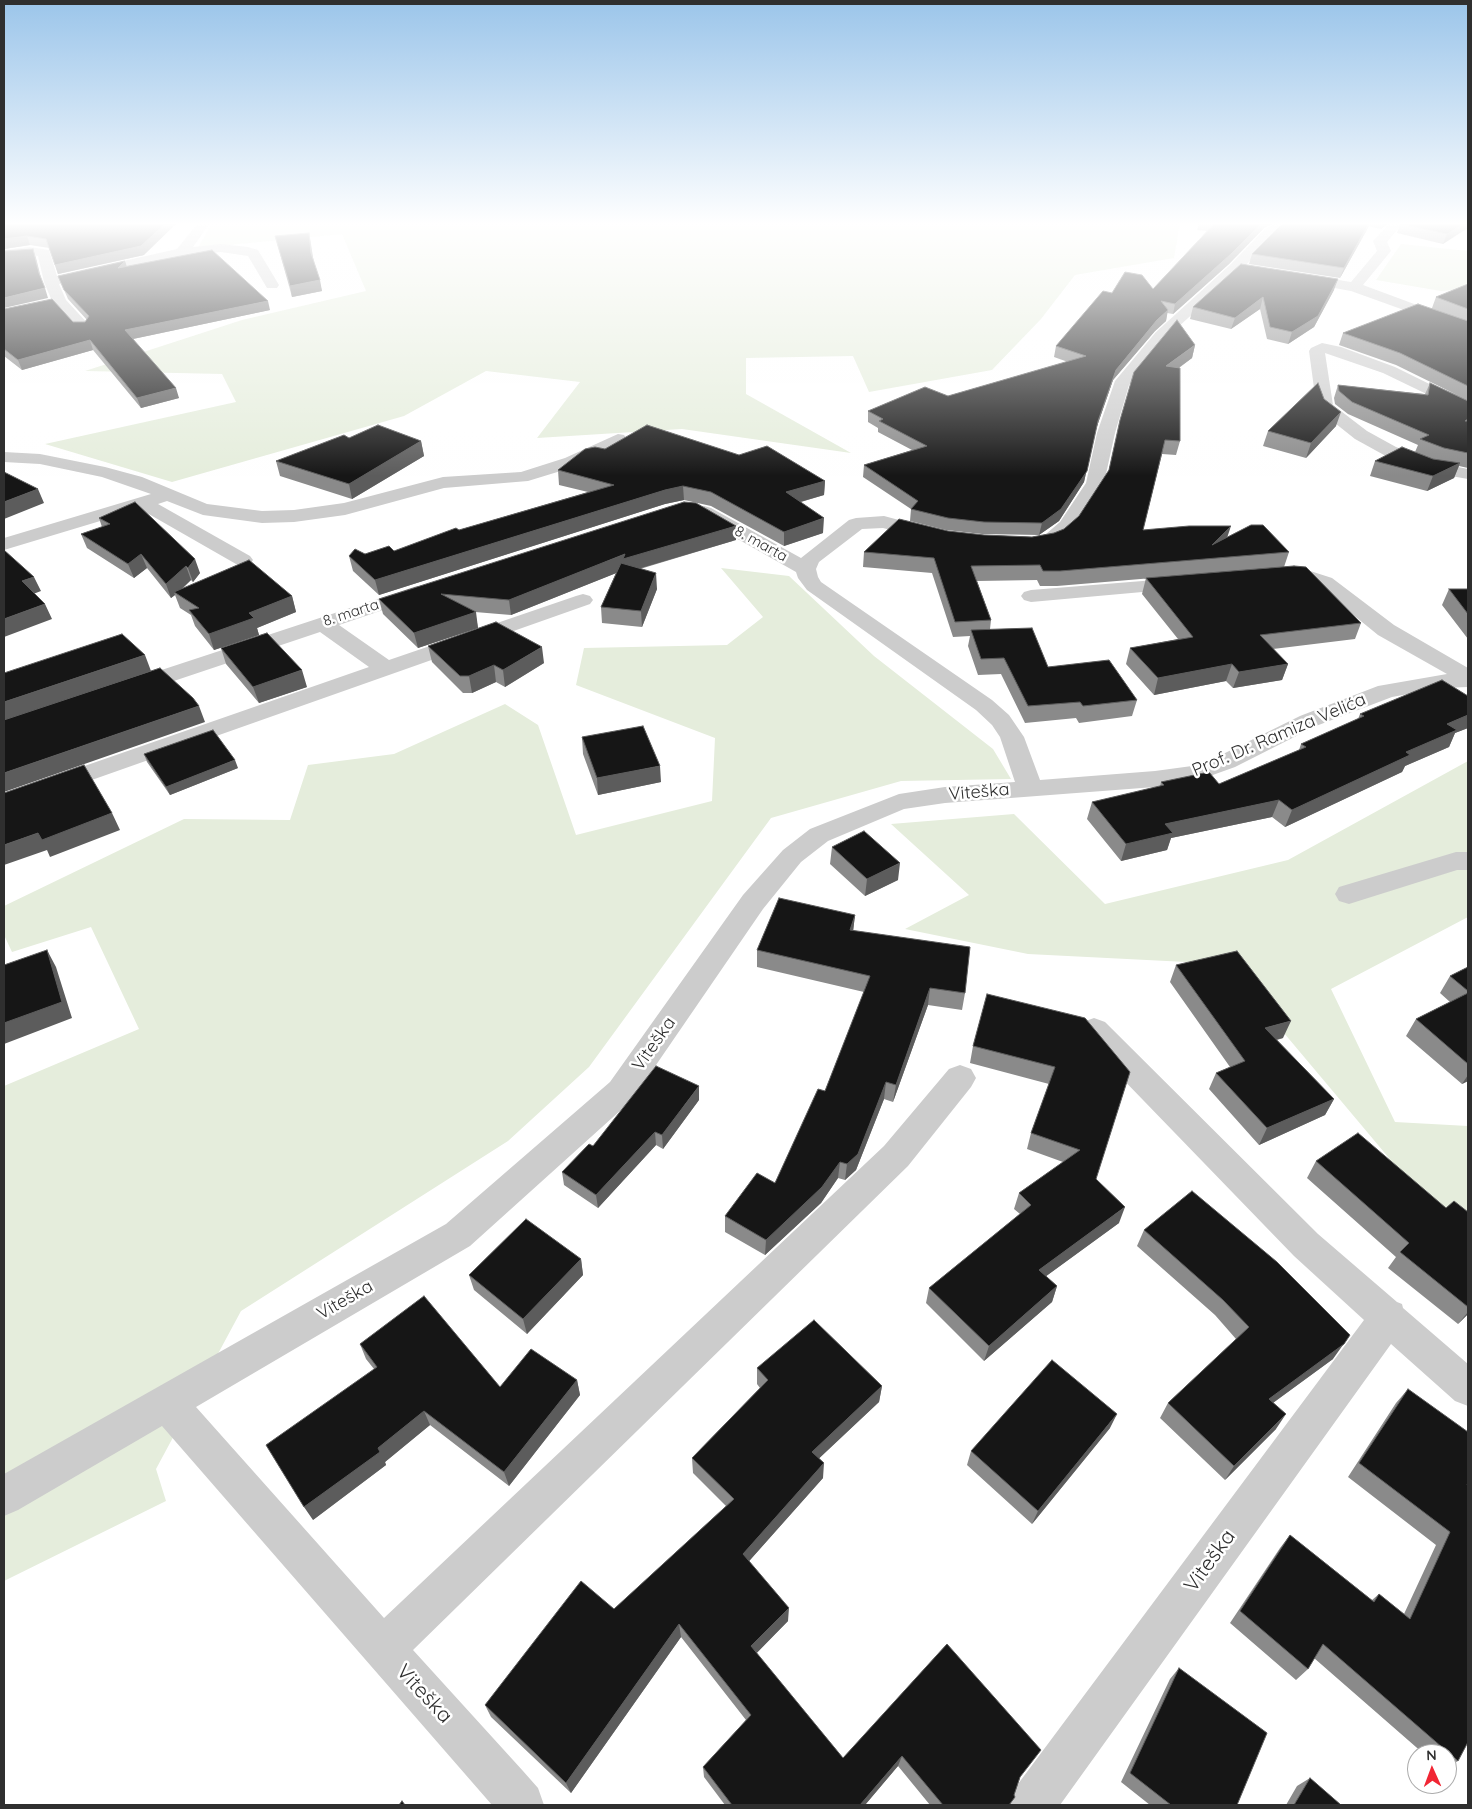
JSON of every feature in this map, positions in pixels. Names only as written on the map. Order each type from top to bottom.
[{"type":"street","points":[[65,307],[83,327]]},
{"type":"street","points":[[1015,544],[1044,542],[1053,538],[1067,526],[1095,483],[1106,433],[1121,384],[1161,335],[1192,307]]},
{"type":"street","points":[[1409,307],[1468,329]]},
{"type":"street","points":[[1468,409],[1389,370],[1335,350],[1322,348],[1317,351],[1324,403],[1327,408],[1361,435],[1390,451],[1434,468],[1468,474]]},
{"type":"street","points":[[4,457],[40,459],[79,466],[136,481],[203,508],[230,514],[262,517],[320,513],[345,509],[443,484],[465,480],[507,479],[541,472],[579,459],[618,439]]},
{"type":"street","points":[[4,544],[167,495]]},
{"type":"street","points":[[143,503],[243,560]]},
{"type":"street","name":"8. marta","points":[[684,508],[704,512],[806,569]]},
{"type":"street","points":[[806,569],[811,560],[856,524],[884,522],[946,538]]},
{"type":"street","name":"Viteška","points":[[4,1496],[458,1235],[621,1092],[752,902],[792,856],[819,835],[899,802],[946,795],[1030,788],[1012,737],[1000,720],[976,699],[814,586],[808,578],[806,569]]},
{"type":"street","name":"Prof. Dr. Ramiza Velića","points":[[1262,576],[1289,574],[1320,580],[1386,630],[1468,678]]},
{"type":"street","points":[[1031,596],[1197,583]]},
{"type":"street","name":"8. marta","points":[[116,693],[436,586]]},
{"type":"street","points":[[4,803],[583,600]]},
{"type":"street","points":[[322,623],[386,669]]},
{"type":"street","name":"Prof. Dr. Ramiza Velića","points":[[1030,788],[1155,779],[1196,773],[1226,762],[1308,721],[1386,691],[1468,678]]},
{"type":"street","points":[[1349,894],[1456,861],[1468,860]]},
{"type":"street","points":[[1094,1030],[1306,1245],[1389,1316],[1468,1388]]},
{"type":"street","points":[[383,1649],[896,1156],[960,1078]]},
{"type":"street","name":"Viteška","points":[[1032,1805],[1389,1316]]},
{"type":"street","name":"Viteška","points":[[167,1403],[383,1649],[501,1779],[521,1805]]},
{"type":"green space","points":[[296,307],[1050,307],[992,370],[869,392],[853,356],[746,358],[746,394],[851,453],[682,429],[537,438],[580,382],[486,371],[404,416],[172,482],[45,444],[236,402],[222,374],[85,371],[242,320]]},
{"type":"green space","points":[[721,568],[789,576],[874,656],[993,749],[1011,779],[901,781],[771,818],[589,1067],[508,1141],[241,1311],[156,1469],[166,1501],[4,1581],[4,1086],[139,1029],[91,927],[12,952],[4,935],[4,906],[184,819],[290,820],[308,765],[394,754],[505,704],[538,725],[576,835],[712,801],[715,738],[576,685],[584,648],[727,645],[763,617]]},
{"type":"green space","points":[[1468,761],[1468,917],[1331,989],[1395,1122],[1468,1126],[1468,1238],[1457,1239],[1226,964],[1028,954],[905,929],[969,895],[891,824],[1014,814],[1105,904],[1288,860]]},
{"type":"building","points":[[60,307],[73,322],[85,322],[89,316],[81,307],[236,307],[125,330],[176,388],[137,398],[90,340],[18,360],[4,349],[4,309]]},
{"type":"building","points":[[1089,307],[1166,307],[1168,310],[1157,320],[1116,370],[1098,421],[1087,471],[1061,509],[1042,523],[984,522],[948,518],[911,509],[918,501],[864,465],[927,446],[879,421],[883,419],[868,411],[925,387],[948,396],[1086,356],[1056,346]]},
{"type":"building","points":[[1195,307],[1249,307],[1235,318]]},
{"type":"building","points":[[1265,307],[1323,307],[1318,316],[1292,332],[1270,327]]},
{"type":"building","points":[[1409,307],[1428,307],[1468,321],[1468,386],[1400,353],[1343,333]]},
{"type":"building","points":[[1177,320],[1195,345],[1166,366],[1180,368],[1180,441],[1165,440],[1143,530],[1189,526],[1231,526],[1212,545],[1251,525],[1263,525],[1289,552],[1060,571],[1043,571],[1040,565],[971,566],[991,620],[955,622],[934,558],[864,552],[899,519],[948,531],[984,535],[1032,537],[1064,529],[1079,516],[1109,470],[1120,420],[1134,372]]},
{"type":"building","points":[[1318,383],[1324,399],[1341,412],[1311,443],[1268,431]]},
{"type":"building","points":[[1430,383],[1468,401],[1468,419],[1465,421],[1468,421],[1468,453],[1444,448],[1420,439],[1429,435],[1352,402],[1339,391],[1338,385],[1428,395]]},
{"type":"building","points":[[378,425],[421,441],[349,484],[276,461],[344,435],[349,438]]},
{"type":"building","points":[[647,425],[739,455],[767,446],[825,481],[786,492],[824,518],[784,532],[711,492],[683,486],[375,580],[349,556],[355,549],[365,554],[389,546],[394,551],[456,528],[459,530],[614,485],[558,470],[585,449],[595,447],[605,449]]},
{"type":"building","points":[[1402,447],[1433,459],[1460,463],[1433,476],[1375,461]]},
{"type":"building","points":[[4,472],[38,489],[4,502]]},
{"type":"building","points":[[135,502],[195,559],[188,568],[186,566],[166,584],[141,554],[128,564],[81,534],[110,524],[99,518]]},
{"type":"building","points":[[684,502],[696,503],[736,526],[623,559],[625,554],[509,600],[441,594],[476,612],[414,633],[379,599]]},
{"type":"building","points":[[4,550],[34,577],[22,581],[45,604],[4,619]]},
{"type":"building","points":[[249,560],[292,596],[249,613],[254,618],[209,634],[189,610],[199,608],[174,592]]},
{"type":"building","points":[[621,563],[656,573],[641,611],[601,607]]},
{"type":"building","points":[[1294,566],[1306,567],[1361,623],[1260,635],[1288,664],[1239,672],[1232,664],[1158,678],[1130,648],[1193,637],[1146,578]]},
{"type":"building","points":[[1449,589],[1468,589],[1468,614]]},
{"type":"building","points":[[496,622],[542,647],[503,670],[494,665],[469,676],[460,676],[428,646]]},
{"type":"building","points":[[1032,628],[1048,667],[1109,660],[1137,700],[1083,706],[1080,702],[1028,706],[1004,658],[981,659],[971,630]]},
{"type":"building","points":[[267,633],[302,670],[253,687],[221,648]]},
{"type":"building","points":[[122,634],[145,655],[4,702],[4,673]]},
{"type":"building","points":[[160,668],[193,698],[199,706],[4,773],[4,720]]},
{"type":"building","points":[[1442,680],[1468,696],[1468,715],[1447,724],[1457,730],[1406,752],[1410,755],[1292,810],[1279,800],[1165,824],[1173,833],[1126,844],[1092,802],[1164,785],[1161,782],[1209,772],[1219,784],[1306,747],[1301,744],[1364,716],[1360,714]]},
{"type":"building","points":[[643,726],[660,766],[597,778],[582,737]]},
{"type":"building","points":[[213,730],[235,760],[166,787],[144,754]]},
{"type":"building","points":[[84,765],[112,813],[42,840],[38,833],[4,845],[4,793]]},
{"type":"building","points":[[864,831],[900,863],[867,879],[832,847]]},
{"type":"building","points":[[779,898],[855,915],[850,930],[970,947],[965,993],[930,988],[896,1085],[886,1082],[858,1154],[847,1164],[840,1162],[822,1187],[766,1240],[725,1216],[757,1173],[775,1183],[818,1089],[825,1091],[870,976],[757,950]]},
{"type":"building","points":[[47,950],[62,1002],[4,1023],[4,965]]},
{"type":"building","points":[[1237,951],[1291,1021],[1265,1028],[1334,1099],[1267,1128],[1216,1073],[1245,1061],[1176,965]]},
{"type":"building","points":[[1468,967],[1468,991],[1450,976]]},
{"type":"building","points":[[1468,993],[1468,1064],[1416,1019]]},
{"type":"building","points":[[987,994],[1085,1018],[1130,1072],[1096,1179],[1125,1207],[1039,1270],[1057,1286],[989,1346],[929,1288],[1031,1205],[1019,1193],[1080,1150],[1031,1133],[1055,1067],[973,1046]]},
{"type":"building","points":[[656,1066],[699,1086],[662,1135],[655,1132],[596,1195],[562,1172],[589,1144],[593,1146]]},
{"type":"building","points":[[1358,1133],[1446,1208],[1454,1201],[1468,1212],[1468,1307],[1400,1252],[1409,1243],[1316,1161]]},
{"type":"building","points":[[1192,1191],[1277,1262],[1350,1335],[1344,1344],[1269,1399],[1286,1414],[1234,1466],[1168,1403],[1249,1327],[1223,1300],[1144,1230]]},
{"type":"building","points":[[526,1219],[581,1259],[523,1319],[469,1275]]},
{"type":"building","points":[[424,1296],[500,1387],[531,1349],[577,1380],[504,1472],[424,1411],[378,1448],[380,1452],[304,1507],[266,1445],[377,1367],[360,1344]]},
{"type":"building","points":[[814,1320],[882,1386],[812,1452],[824,1463],[743,1554],[789,1608],[751,1646],[843,1758],[947,1644],[1041,1750],[1020,1777],[1015,1797],[1009,1805],[943,1805],[902,1756],[860,1805],[732,1805],[703,1767],[751,1715],[679,1624],[566,1783],[485,1705],[581,1581],[614,1609],[734,1499],[692,1458],[768,1380],[757,1368]]},
{"type":"building","points":[[1052,1360],[1117,1414],[1038,1511],[971,1451]]},
{"type":"building","points":[[1408,1389],[1468,1432],[1468,1742],[1458,1761],[1457,1744],[1438,1744],[1323,1644],[1308,1669],[1240,1611],[1290,1535],[1374,1602],[1379,1594],[1410,1619],[1450,1532],[1359,1463]]},
{"type":"building","points":[[1179,1668],[1267,1733],[1237,1805],[1171,1805],[1130,1773]]},
{"type":"building","points":[[1310,1778],[1341,1805],[1294,1805]]}]
